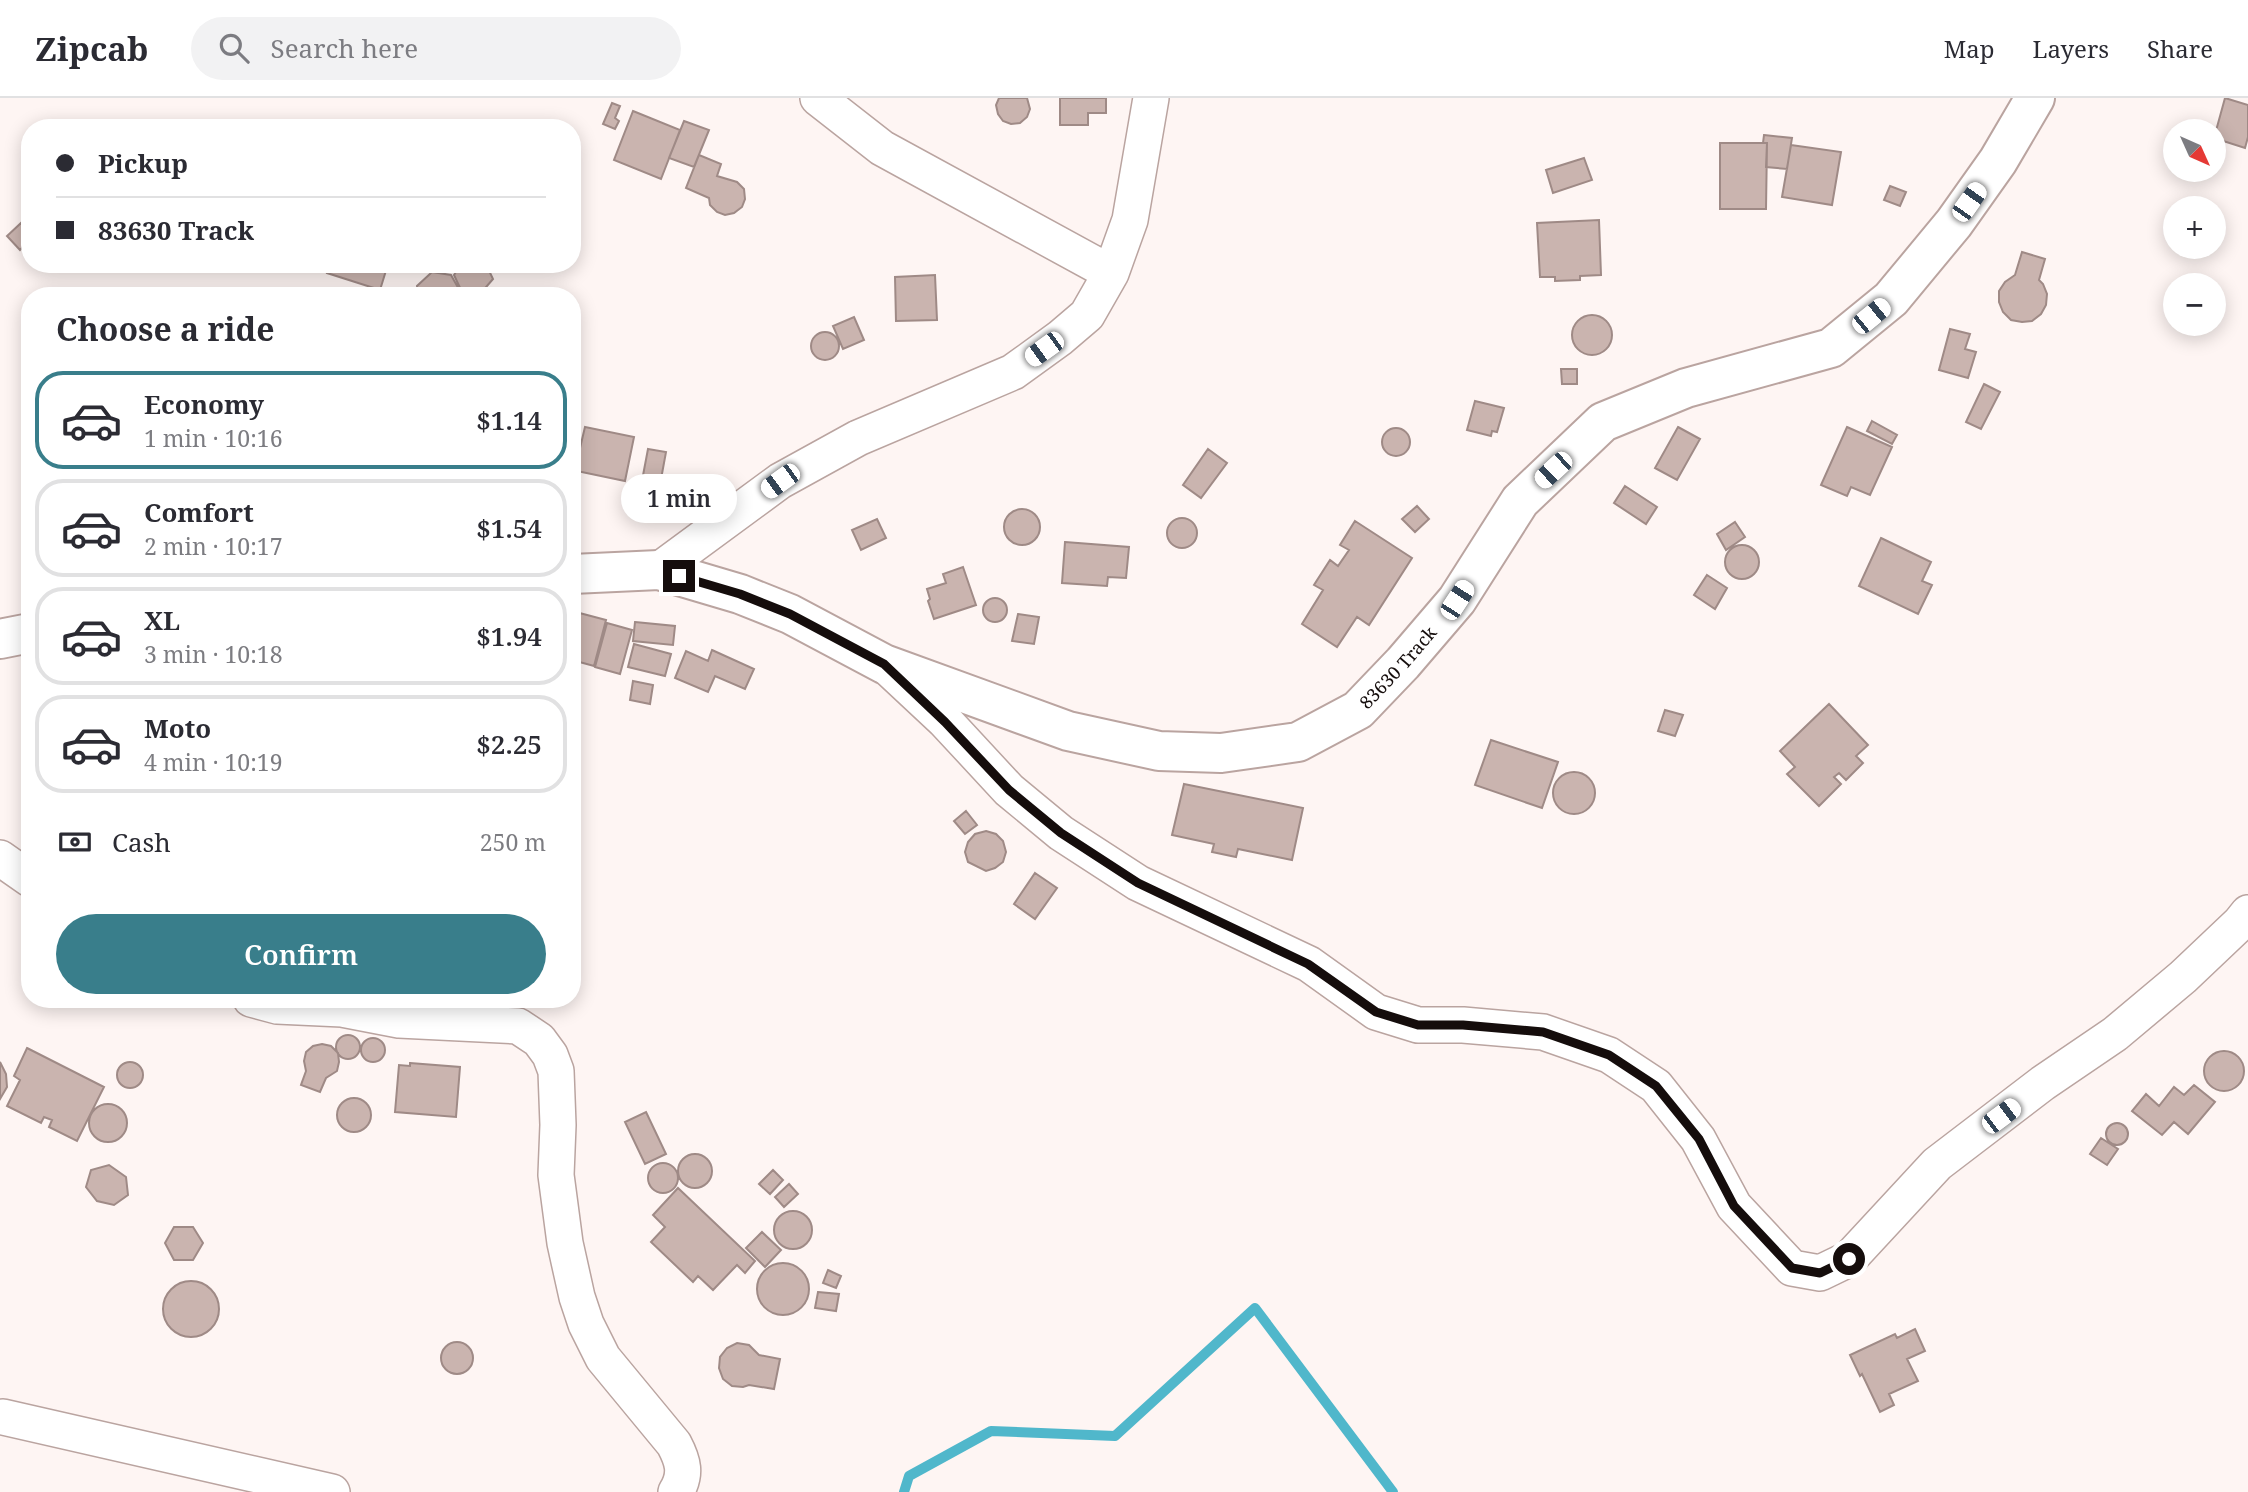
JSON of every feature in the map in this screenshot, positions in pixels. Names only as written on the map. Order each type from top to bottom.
[{"type":"street","points":[[818,98],[882,148],[1111,273]]},
{"type":"street","points":[[659,570],[780,481],[858,438],[1013,372],[1060,338],[1087,314],[1111,273],[1132,207],[1151,98]]},
{"type":"street","name":"83630 Track","points":[[581,574],[659,570],[740,594],[790,614],[884,664],[1068,731],[1159,751],[1221,753],[1298,742],[1358,710],[1404,663],[1457,600],[1520,501],[1603,422],[1686,388],[1831,348],[1891,299],[1954,223],[1998,161],[2035,98]]},
{"type":"street","points":[[0,639],[21,635]]},
{"type":"street","points":[[884,664],[945,722],[1009,790],[1061,833],[1138,883],[1308,964],[1376,1012],[1418,1025],[1463,1025],[1543,1032],[1609,1055],[1656,1086],[1699,1139],[1734,1206],[1792,1268],[1820,1273],[1849,1259],[1937,1164],[2043,1083],[2115,1034],[2183,977],[2240,923],[2248,912]]},
{"type":"street","points":[[0,858],[21,873]]},
{"type":"street","points":[[320,1008],[342,1009],[399,1020],[518,1026],[539,1040],[550,1055],[556,1071],[556,1175],[565,1243],[577,1297],[586,1324],[603,1358],[674,1444],[682,1459],[684,1472],[676,1492]]},
{"type":"street","points":[[3,1417],[332,1492]]},
{"type":"building","points":[[999,98],[1027,98],[1030,109],[1027,117],[1020,123],[1003,121],[996,105]]},
{"type":"building","points":[[1060,98],[1106,98],[1106,113],[1088,113],[1088,125],[1060,125]]},
{"type":"building","points":[[2225,98],[2248,105],[2248,137],[2245,148],[2226,142],[2226,119],[2219,119]]},
{"type":"building","points":[[612,103],[620,106],[615,118],[619,121],[615,129],[603,124]]},
{"type":"building","points":[[633,111],[680,130],[661,179],[614,160]]},
{"type":"building","points":[[684,121],[709,130],[694,167],[669,158]]},
{"type":"building","points":[[1764,135],[1792,138],[1787,169],[1766,167],[1767,143],[1763,143]]},
{"type":"building","points":[[1720,143],[1767,143],[1766,209],[1720,209]]},
{"type":"building","points":[[1791,145],[1841,152],[1832,205],[1782,197]]},
{"type":"building","points":[[699,155],[721,164],[717,176],[737,182],[744,189],[742,207],[734,213],[725,215],[717,212],[710,205],[709,198],[686,188]]},
{"type":"building","points":[[1584,158],[1592,180],[1553,193],[1546,170]]},
{"type":"building","points":[[1890,186],[1906,192],[1900,206],[1884,200]]},
{"type":"building","points":[[1599,220],[1601,275],[1580,276],[1580,280],[1555,281],[1555,277],[1540,277],[1537,223]]},
{"type":"building","points":[[21,223],[20,250],[7,236]]},
{"type":"building","points":[[2022,252],[2045,259],[2039,280],[2047,294],[2046,305],[2041,314],[2032,321],[2022,322],[2011,320],[2003,312],[1999,291],[2005,282],[2015,275]]},
{"type":"building","points":[[327,273],[385,273],[381,287],[371,287]]},
{"type":"building","points":[[431,273],[438,273],[451,275],[458,287],[417,287]]},
{"type":"building","points":[[490,273],[493,279],[486,287],[460,287],[454,275]]},
{"type":"building","points":[[935,275],[937,320],[896,321],[895,277]]},
{"type":"building","points":[[1592,315],[1606,321],[1612,335],[1606,349],[1592,355],[1578,349],[1572,335],[1578,321]]},
{"type":"building","points":[[854,317],[864,340],[843,349],[833,326]]},
{"type":"building","points":[[1950,329],[1970,334],[1965,349],[1976,352],[1968,378],[1939,370]]},
{"type":"building","points":[[825,332],[835,336],[839,346],[835,356],[825,360],[815,356],[811,346],[815,336]]},
{"type":"building","points":[[1561,369],[1577,369],[1577,384],[1562,384]]},
{"type":"building","points":[[1984,384],[2000,392],[1981,429],[1966,422]]},
{"type":"building","points":[[1475,401],[1504,408],[1497,432],[1492,431],[1491,436],[1467,430]]},
{"type":"building","points":[[1872,421],[1897,435],[1892,444],[1867,431]]},
{"type":"building","points":[[585,427],[634,437],[625,481],[581,472],[581,444]]},
{"type":"building","points":[[1678,427],[1700,439],[1677,480],[1655,468]]},
{"type":"building","points":[[1847,427],[1892,447],[1870,495],[1851,487],[1847,496],[1821,485]]},
{"type":"building","points":[[1396,428],[1406,432],[1410,442],[1406,452],[1396,456],[1386,452],[1382,442],[1386,432]]},
{"type":"building","points":[[648,449],[666,452],[659,490],[641,486]]},
{"type":"building","points":[[1208,449],[1227,463],[1201,498],[1183,485]]},
{"type":"building","points":[[1625,486],[1657,507],[1646,524],[1614,503]]},
{"type":"building","points":[[1417,506],[1429,519],[1415,532],[1402,519]]},
{"type":"building","points":[[1022,509],[1035,514],[1040,527],[1035,540],[1022,545],[1009,540],[1004,527],[1009,514]]},
{"type":"building","points":[[1182,518],[1188,519],[1196,527],[1196,539],[1188,547],[1182,548],[1176,547],[1168,539],[1167,533],[1168,527],[1176,519]]},
{"type":"building","points":[[877,519],[886,538],[861,550],[852,530]]},
{"type":"building","points":[[1355,521],[1412,558],[1369,625],[1357,617],[1337,647],[1302,624],[1323,590],[1314,585],[1330,560],[1338,566],[1349,550],[1340,545]]},
{"type":"building","points":[[1735,522],[1745,537],[1726,550],[1717,534]]},
{"type":"building","points":[[1881,538],[1931,562],[1922,581],[1932,585],[1918,614],[1859,586]]},
{"type":"building","points":[[1065,542],[1129,547],[1126,578],[1108,577],[1107,586],[1062,583]]},
{"type":"building","points":[[1742,545],[1754,550],[1759,562],[1754,574],[1742,579],[1730,574],[1725,562],[1730,550]]},
{"type":"building","points":[[963,567],[976,605],[934,619],[927,589],[946,583],[943,574]]},
{"type":"building","points":[[1707,575],[1727,588],[1715,609],[1694,595]]},
{"type":"building","points":[[995,598],[1004,601],[1007,610],[1004,619],[995,622],[986,619],[983,610],[986,601]]},
{"type":"building","points":[[581,613],[606,620],[594,666],[581,662]]},
{"type":"building","points":[[1018,614],[1039,617],[1034,644],[1012,641]]},
{"type":"building","points":[[635,622],[675,626],[673,645],[633,641]]},
{"type":"building","points":[[607,623],[632,630],[620,674],[595,667]]},
{"type":"building","points":[[634,644],[671,654],[665,676],[628,667]]},
{"type":"building","points":[[712,650],[754,669],[745,689],[715,676],[708,692],[675,678],[686,651],[708,661]]},
{"type":"building","points":[[633,681],[653,685],[650,704],[630,700]]},
{"type":"building","points":[[1829,704],[1868,745],[1856,756],[1863,763],[1846,780],[1839,773],[1834,777],[1841,784],[1819,806],[1787,774],[1795,767],[1780,751]]},
{"type":"building","points":[[1665,710],[1683,715],[1675,736],[1658,731]]},
{"type":"building","points":[[1491,740],[1558,762],[1542,808],[1475,785]]},
{"type":"building","points":[[1574,772],[1589,778],[1595,793],[1589,808],[1574,814],[1559,808],[1553,793],[1559,778]]},
{"type":"building","points":[[1184,784],[1303,808],[1292,860],[1238,849],[1236,857],[1212,852],[1214,844],[1172,835]]},
{"type":"building","points":[[966,811],[977,825],[965,834],[954,821]]},
{"type":"building","points":[[986,831],[996,834],[1003,841],[1006,852],[1003,862],[986,871],[968,862],[965,852],[968,842],[975,834]]},
{"type":"building","points":[[1035,873],[1057,888],[1035,919],[1014,904]]},
{"type":"building","points":[[348,1035],[357,1038],[360,1047],[357,1056],[348,1059],[339,1056],[336,1047],[339,1038]]},
{"type":"building","points":[[373,1038],[384,1045],[385,1050],[378,1061],[373,1062],[362,1055],[361,1050],[368,1039]]},
{"type":"building","points":[[313,1046],[331,1046],[338,1053],[339,1062],[337,1071],[326,1078],[320,1092],[301,1085],[306,1071],[306,1052]]},
{"type":"building","points":[[27,1048],[104,1087],[77,1141],[49,1127],[52,1120],[44,1117],[41,1123],[7,1106],[20,1080],[14,1076]]},
{"type":"building","points":[[2224,1051],[2238,1057],[2244,1071],[2238,1085],[2224,1091],[2210,1085],[2204,1071],[2210,1057]]},
{"type":"building","points":[[0,1062],[6,1074],[7,1087],[0,1099]]},
{"type":"building","points":[[130,1062],[139,1066],[143,1075],[139,1084],[130,1088],[121,1084],[117,1075],[121,1066]]},
{"type":"building","points":[[410,1063],[460,1067],[456,1117],[395,1112],[399,1065],[410,1066]]},
{"type":"building","points":[[2194,1085],[2215,1102],[2188,1134],[2174,1122],[2162,1135],[2132,1111],[2146,1094],[2159,1106],[2174,1087],[2184,1095]]},
{"type":"building","points":[[354,1098],[366,1103],[371,1115],[366,1127],[354,1132],[342,1127],[337,1115],[342,1103]]},
{"type":"building","points":[[108,1104],[122,1109],[127,1123],[122,1137],[108,1142],[94,1137],[89,1123],[94,1109]]},
{"type":"building","points":[[646,1112],[666,1154],[645,1164],[625,1122]]},
{"type":"building","points":[[2117,1123],[2127,1130],[2128,1134],[2121,1144],[2117,1145],[2107,1138],[2106,1134],[2113,1124]]},
{"type":"building","points":[[2101,1138],[2118,1149],[2107,1165],[2090,1154]]},
{"type":"building","points":[[695,1154],[707,1159],[712,1171],[707,1183],[695,1188],[683,1183],[678,1171],[683,1159]]},
{"type":"building","points":[[663,1163],[669,1164],[677,1172],[677,1184],[669,1192],[663,1193],[657,1192],[649,1184],[648,1178],[649,1172],[657,1164]]},
{"type":"building","points":[[109,1165],[126,1177],[128,1195],[114,1205],[97,1201],[86,1187],[91,1170]]},
{"type":"building","points":[[773,1170],[783,1180],[770,1194],[759,1184]]},
{"type":"building","points":[[789,1184],[798,1194],[784,1207],[775,1197]]},
{"type":"building","points":[[678,1188],[755,1261],[745,1273],[737,1265],[713,1290],[698,1276],[693,1282],[651,1242],[665,1227],[653,1215]]},
{"type":"building","points":[[793,1211],[806,1217],[812,1230],[806,1243],[793,1249],[780,1243],[774,1230],[780,1217]]},
{"type":"building","points":[[174,1227],[193,1227],[203,1243],[193,1260],[174,1260],[165,1243]]},
{"type":"building","points":[[762,1232],[781,1250],[765,1267],[746,1248]]},
{"type":"building","points":[[783,1263],[802,1270],[809,1289],[802,1308],[783,1315],[764,1308],[757,1289],[764,1270]]},
{"type":"building","points":[[828,1270],[841,1276],[836,1288],[823,1283]]},
{"type":"building","points":[[185,1281],[197,1281],[207,1285],[215,1293],[219,1309],[215,1325],[207,1333],[197,1337],[185,1337],[175,1333],[167,1325],[163,1315],[163,1303],[167,1293],[175,1285]]},
{"type":"building","points":[[818,1292],[839,1294],[836,1311],[815,1308]]},
{"type":"building","points":[[1915,1329],[1925,1351],[1907,1359],[1918,1381],[1889,1394],[1894,1405],[1880,1412],[1850,1355],[1895,1334],[1897,1338]]},
{"type":"building","points":[[457,1342],[468,1347],[473,1358],[468,1369],[457,1374],[446,1369],[441,1358],[446,1347]]},
{"type":"building","points":[[737,1343],[749,1345],[759,1355],[780,1359],[774,1389],[749,1385],[732,1386],[723,1379],[719,1368],[720,1357],[727,1348]]},
{"type":"waterway","points":[[904,1492],[909,1476],[991,1431],[1115,1436],[1255,1308],[1393,1492]]},
{"type":"route","points":[[679,576],[740,594],[790,614],[884,664],[945,722],[1009,790],[1061,833],[1138,883],[1308,964],[1376,1012],[1418,1025],[1463,1025],[1543,1032],[1609,1055],[1656,1086],[1699,1139],[1734,1206],[1792,1268],[1820,1273],[1849,1259]]}]
